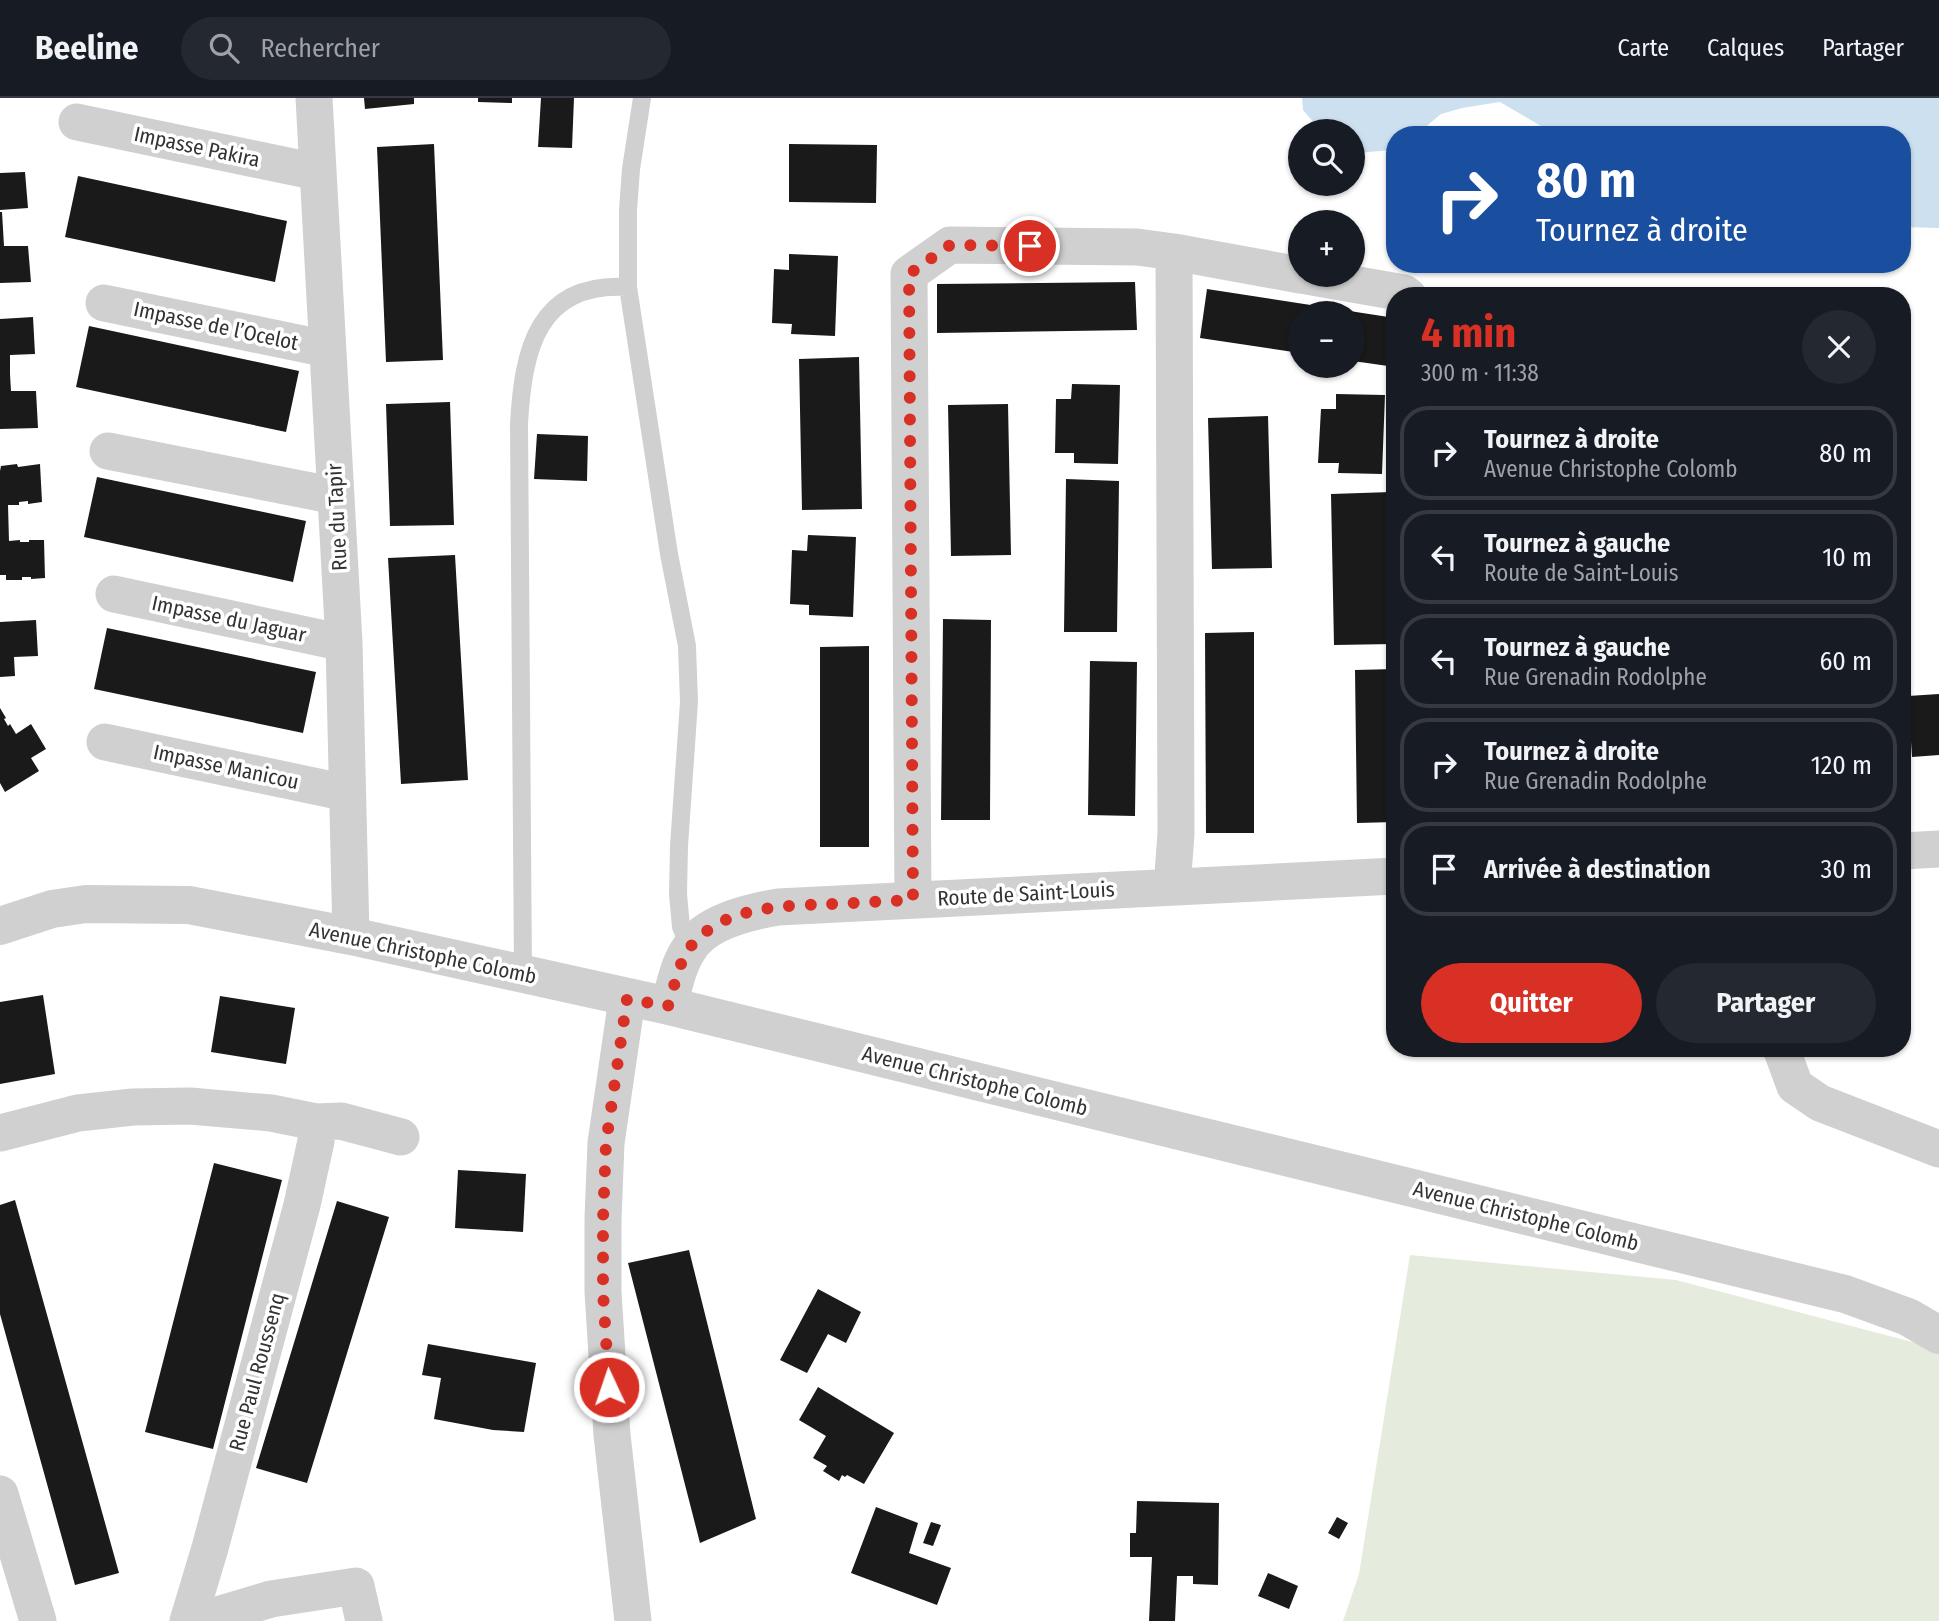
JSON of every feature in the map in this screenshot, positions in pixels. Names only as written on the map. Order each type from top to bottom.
[{"type":"street","name":"Rue du Tapir","points":[[314,98],[344,643],[351,936]]},
{"type":"street","name":"Impasse Pakira","points":[[77,122],[317,172]]},
{"type":"street","points":[[913,900],[909,274],[950,245],[1137,247],[1288,273]]},
{"type":"street","points":[[1172,887],[1176,834],[1174,252]]},
{"type":"street","points":[[1365,286],[1386,290]]},
{"type":"street","name":"Impasse de l’Ocelot","points":[[104,303],[327,349]]},
{"type":"street","points":[[108,451],[336,496]]},
{"type":"street","name":"Impasse du Jaguar","points":[[114,594],[344,643]]},
{"type":"street","name":"Impasse Manicou","points":[[105,742],[347,793]]},
{"type":"street","points":[[1911,851],[1939,849]]},
{"type":"street","name":"Route de Saint-Louis","points":[[668,1006],[690,947],[707,932],[730,918],[778,906],[1386,876]]},
{"type":"street","name":"Avenue Christophe Colomb","points":[[0,926],[52,909],[86,904],[189,905],[351,936],[668,1006],[1845,1294],[1908,1317],[1939,1335]]},
{"type":"street","points":[[627,999],[606,1143],[603,1292],[612,1435],[633,1621]]},
{"type":"street","points":[[1784,1057],[1795,1086],[1820,1103],[1939,1149]]},
{"type":"street","points":[[0,1133],[78,1113],[133,1107],[190,1106],[271,1113],[316,1122],[341,1121],[401,1137]]},
{"type":"street","name":"Rue Paul Roussenq","points":[[188,1621],[302,1205],[316,1141],[316,1122]]},
{"type":"street","points":[[0,1494],[38,1621]]},
{"type":"street","points":[[197,1621],[271,1599],[356,1586],[364,1621]]},
{"type":"lane","points":[[642,98],[631,169],[628,287],[668,554],[687,646],[689,702],[678,894],[681,927],[690,947]]},
{"type":"lane","points":[[523,975],[519,424],[521,393],[531,343],[551,313],[587,291],[612,286],[628,287]]},
{"type":"shaded area","points":[[1410,1255],[1676,1280],[1939,1349],[1939,1621],[1343,1621],[1359,1574]]},
{"type":"water","points":[[1302,98],[1939,98],[1939,228],[1911,227],[1911,126],[1541,126],[1500,102],[1441,114],[1427,126],[1386,126],[1386,150],[1365,152],[1365,119],[1311,119],[1303,110]]},
{"type":"building","points":[[364,98],[414,98],[414,104],[365,109]]},
{"type":"building","points":[[478,98],[512,98],[512,103],[478,102]]},
{"type":"building","points":[[541,98],[574,98],[572,148],[538,147]]},
{"type":"building","points":[[434,144],[443,360],[386,362],[377,147]]},
{"type":"building","points":[[789,144],[877,145],[876,203],[789,202]]},
{"type":"building","points":[[25,172],[28,208],[0,210],[0,173]]},
{"type":"building","points":[[78,176],[287,221],[275,282],[65,237]]},
{"type":"building","points":[[0,212],[4,246],[28,246],[31,282],[0,283]]},
{"type":"building","points":[[789,254],[838,256],[835,336],[791,334],[792,324],[772,323],[774,269],[789,270]]},
{"type":"building","points":[[1135,282],[1137,330],[937,333],[937,284]]},
{"type":"building","points":[[1207,289],[1288,301],[1288,351],[1200,338]]},
{"type":"building","points":[[1365,313],[1386,317],[1386,366],[1365,363]]},
{"type":"building","points":[[33,317],[35,354],[10,355],[10,374],[11,391],[36,391],[38,428],[0,429],[0,319]]},
{"type":"building","points":[[89,326],[299,371],[286,432],[76,387]]},
{"type":"building","points":[[859,357],[862,509],[802,510],[799,359]]},
{"type":"building","points":[[1072,384],[1120,385],[1118,464],[1074,463],[1074,453],[1055,453],[1056,399],[1071,399]]},
{"type":"building","points":[[1336,394],[1385,395],[1382,474],[1338,473],[1339,463],[1318,463],[1321,409],[1336,409]]},
{"type":"building","points":[[450,402],[454,525],[390,526],[386,404]]},
{"type":"building","points":[[1008,404],[1011,555],[951,556],[948,405]]},
{"type":"building","points":[[1268,416],[1272,568],[1212,569],[1208,418]]},
{"type":"building","points":[[537,434],[588,436],[587,481],[534,479]]},
{"type":"building","points":[[17,464],[18,467],[40,464],[42,502],[28,504],[28,501],[19,502],[19,505],[8,505],[9,541],[44,540],[45,578],[22,577],[22,580],[6,580],[6,575],[0,575],[0,471],[1,466]]},
{"type":"building","points":[[97,477],[306,521],[293,582],[84,537]]},
{"type":"building","points":[[1066,479],[1119,481],[1117,632],[1064,632]]},
{"type":"building","points":[[1386,492],[1386,644],[1334,645],[1331,494]]},
{"type":"building","points":[[808,535],[856,537],[853,617],[809,615],[809,605],[790,604],[792,550],[807,551]]},
{"type":"building","points":[[455,555],[468,780],[401,784],[388,558]]},
{"type":"building","points":[[943,619],[991,620],[990,820],[941,820]]},
{"type":"building","points":[[36,620],[38,656],[14,657],[15,676],[0,677],[0,622]]},
{"type":"building","points":[[107,628],[316,672],[303,733],[94,689]]},
{"type":"building","points":[[1254,632],[1254,833],[1206,833],[1205,633]]},
{"type":"building","points":[[869,646],[869,847],[820,847],[820,647]]},
{"type":"building","points":[[1090,661],[1137,662],[1135,816],[1088,815]]},
{"type":"building","points":[[1386,669],[1386,822],[1357,823],[1355,670]]},
{"type":"building","points":[[1939,694],[1939,755],[1912,757],[1911,696]]},
{"type":"building","points":[[0,708],[8,726],[10,724],[16,734],[31,724],[46,749],[31,758],[39,771],[5,792],[0,783]]},
{"type":"building","points":[[43,995],[55,1074],[0,1084],[0,1002]]},
{"type":"building","points":[[220,996],[295,1008],[286,1064],[211,1052]]},
{"type":"building","points":[[214,1163],[282,1180],[213,1449],[145,1432]]},
{"type":"building","points":[[458,1170],[526,1174],[523,1232],[455,1228]]},
{"type":"building","points":[[15,1200],[119,1573],[75,1585],[0,1314],[0,1205]]},
{"type":"building","points":[[337,1201],[389,1217],[307,1483],[256,1468]]},
{"type":"building","points":[[689,1250],[756,1519],[700,1543],[628,1263]]},
{"type":"building","points":[[818,1289],[861,1312],[846,1343],[828,1334],[807,1373],[780,1360]]},
{"type":"building","points":[[428,1344],[536,1363],[524,1432],[493,1430],[434,1419],[441,1378],[422,1375]]},
{"type":"building","points":[[818,1387],[894,1433],[864,1484],[847,1475],[842,1475],[839,1481],[823,1471],[827,1466],[813,1458],[826,1436],[799,1420]]},
{"type":"building","points":[[1137,1501],[1219,1503],[1218,1585],[1193,1584],[1193,1576],[1177,1576],[1175,1621],[1149,1621],[1152,1557],[1130,1557],[1130,1533],[1136,1533]]},
{"type":"building","points":[[876,1507],[918,1523],[909,1553],[951,1568],[937,1605],[851,1573]]},
{"type":"building","points":[[1337,1517],[1348,1523],[1339,1539],[1328,1533]]},
{"type":"building","points":[[931,1522],[941,1525],[933,1546],[923,1543]]},
{"type":"building","points":[[1268,1573],[1298,1586],[1289,1609],[1258,1596]]},
{"type":"route","points":[[609,1387],[603,1292],[606,1143],[627,999],[668,1006],[690,947],[707,932],[730,918],[778,906],[913,900],[909,274],[950,245],[1030,246]]}]
